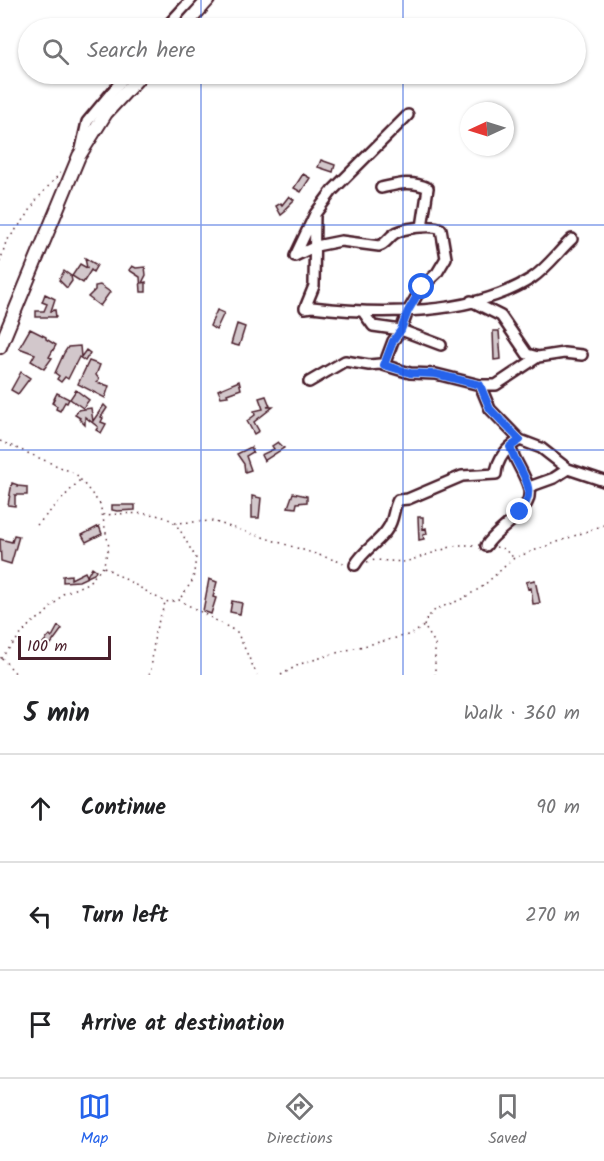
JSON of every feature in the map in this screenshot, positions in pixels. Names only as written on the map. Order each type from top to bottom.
[{"type":"main road","points":[[192,18],[208,0]]},
{"type":"main road","points":[[0,347],[79,156],[106,113],[133,84]]},
{"type":"street","points":[[174,18],[191,0]]},
{"type":"street","points":[[79,156],[87,122],[119,84]]},
{"type":"street","points":[[384,365],[408,311],[422,287],[437,273],[446,258],[441,229],[434,225],[394,234],[379,246],[340,241],[316,246],[295,256],[315,214],[332,191],[408,115]]},
{"type":"street","points":[[381,188],[402,183],[417,183],[428,188],[422,227]]},
{"type":"street","points":[[315,214],[314,286],[305,308],[363,312],[408,311],[471,302],[502,292],[533,277],[572,239]]},
{"type":"street","points":[[471,302],[501,316],[527,354],[538,357],[564,353],[582,355]]},
{"type":"street","points":[[363,312],[373,326],[401,330],[441,345]]},
{"type":"street","points":[[309,382],[345,361],[384,365],[410,373],[436,374],[480,385],[496,385],[538,357]]},
{"type":"street","points":[[480,385],[490,409],[520,440],[541,448],[568,469],[604,481]]},
{"type":"street","points":[[355,565],[363,552],[388,528],[398,500],[408,499],[462,476],[496,474],[497,464],[502,456],[520,440]]},
{"type":"street","points":[[486,546],[490,539],[516,517],[530,498],[529,487],[510,447]]},
{"type":"street","points":[[529,487],[554,478],[568,469]]},
{"type":"path","points":[[0,262],[6,242],[27,217],[37,199],[63,170]]},
{"type":"path","points":[[0,441],[76,474],[100,504],[109,547],[103,567],[88,583],[63,594],[44,615],[30,624],[1,658],[17,675]]},
{"type":"path","points":[[37,525],[80,479]]},
{"type":"path","points":[[103,515],[139,513],[160,516],[175,523],[212,521],[355,565],[375,560],[405,562],[457,545],[504,549],[514,558]]},
{"type":"path","points":[[175,523],[196,556],[193,580],[179,600]]},
{"type":"path","points":[[281,675],[300,664],[412,634],[424,626],[436,609],[460,600],[482,587],[514,558],[604,525]]},
{"type":"path","points":[[103,567],[165,602],[179,600],[237,632],[257,675]]},
{"type":"path","points":[[149,675],[155,632],[165,602]]},
{"type":"path","points":[[424,626],[435,643],[435,675]]},
{"type":"building","points":[[321,160],[335,165],[333,172],[318,167]]},
{"type":"building","points":[[303,174],[310,178],[301,192],[294,188]]},
{"type":"building","points":[[289,196],[294,200],[281,215],[276,206],[281,203],[282,205]]},
{"type":"building","points":[[85,258],[97,265],[83,283],[72,276],[80,264],[87,268]]},
{"type":"building","points":[[132,266],[145,267],[146,275],[142,283],[146,282],[146,292],[141,292],[140,277],[129,270]]},
{"type":"building","points":[[64,271],[71,276],[72,281],[67,288],[59,280]]},
{"type":"building","points":[[100,285],[110,292],[100,306],[88,297],[95,290],[95,286]]},
{"type":"building","points":[[45,294],[55,299],[51,311],[55,310],[56,317],[36,317],[36,311],[44,311],[47,304],[42,302]]},
{"type":"building","points":[[217,310],[224,313],[216,330],[210,326]]},
{"type":"building","points":[[237,324],[245,327],[239,346],[231,344]]},
{"type":"building","points":[[30,329],[56,345],[49,357],[52,358],[44,369],[31,361],[35,354],[19,348]]},
{"type":"building","points":[[493,331],[499,331],[501,359],[494,360]]},
{"type":"building","points":[[80,346],[81,357],[86,350],[90,353],[85,361],[79,357],[68,379],[65,377],[61,382],[55,373],[64,353],[68,347]]},
{"type":"building","points":[[89,361],[100,365],[96,375],[99,379],[97,382],[109,386],[105,398],[78,384]]},
{"type":"building","points":[[21,372],[30,378],[18,394],[11,390]]},
{"type":"building","points":[[239,381],[241,389],[221,397],[218,390]]},
{"type":"building","points":[[76,390],[89,400],[83,408],[70,399]]},
{"type":"building","points":[[57,393],[69,399],[60,411],[52,403]]},
{"type":"building","points":[[266,396],[270,406],[267,407],[273,407],[254,422],[259,431],[254,434],[247,421],[255,415],[254,411],[263,409],[259,398]]},
{"type":"building","points":[[104,405],[107,408],[101,417],[103,418],[101,422],[106,424],[101,433],[96,430],[98,427],[85,417],[85,425],[75,415],[78,410],[91,408],[93,421]]},
{"type":"building","points":[[278,442],[284,448],[264,461],[261,455],[274,449],[272,446]]},
{"type":"building","points":[[251,447],[253,452],[246,456],[251,470],[245,472],[244,464],[237,454]]},
{"type":"building","points":[[12,483],[27,487],[27,495],[15,495],[15,506],[8,505]]},
{"type":"building","points":[[293,493],[307,496],[307,502],[297,503],[296,508],[288,507]]},
{"type":"building","points":[[252,496],[261,498],[259,518],[252,518]]},
{"type":"building","points":[[112,505],[135,505],[135,510],[112,510]]},
{"type":"building","points":[[418,517],[423,517],[423,529],[426,528],[427,534],[423,535],[424,539],[419,540]]},
{"type":"building","points":[[99,526],[102,534],[86,542],[82,535]]},
{"type":"building","points":[[14,535],[19,536],[11,564],[1,561],[0,539],[12,542]]},
{"type":"building","points":[[92,567],[96,570],[94,574],[79,581],[63,582],[63,576],[71,575],[71,579],[85,572],[87,576]]},
{"type":"building","points":[[209,579],[217,582],[213,597],[216,598],[211,614],[203,611]]},
{"type":"building","points":[[535,580],[540,603],[533,604],[531,588],[528,589],[526,582]]},
{"type":"building","points":[[232,601],[242,603],[240,614],[230,612]]},
{"type":"building","points":[[58,626],[62,629],[48,648],[43,643],[50,635],[52,637]]},
{"type":"route","points":[[422,287],[408,311],[401,330],[393,341],[384,365],[410,373],[436,374],[480,385],[495,416],[520,440],[510,447],[530,489],[530,498],[520,512]]}]
